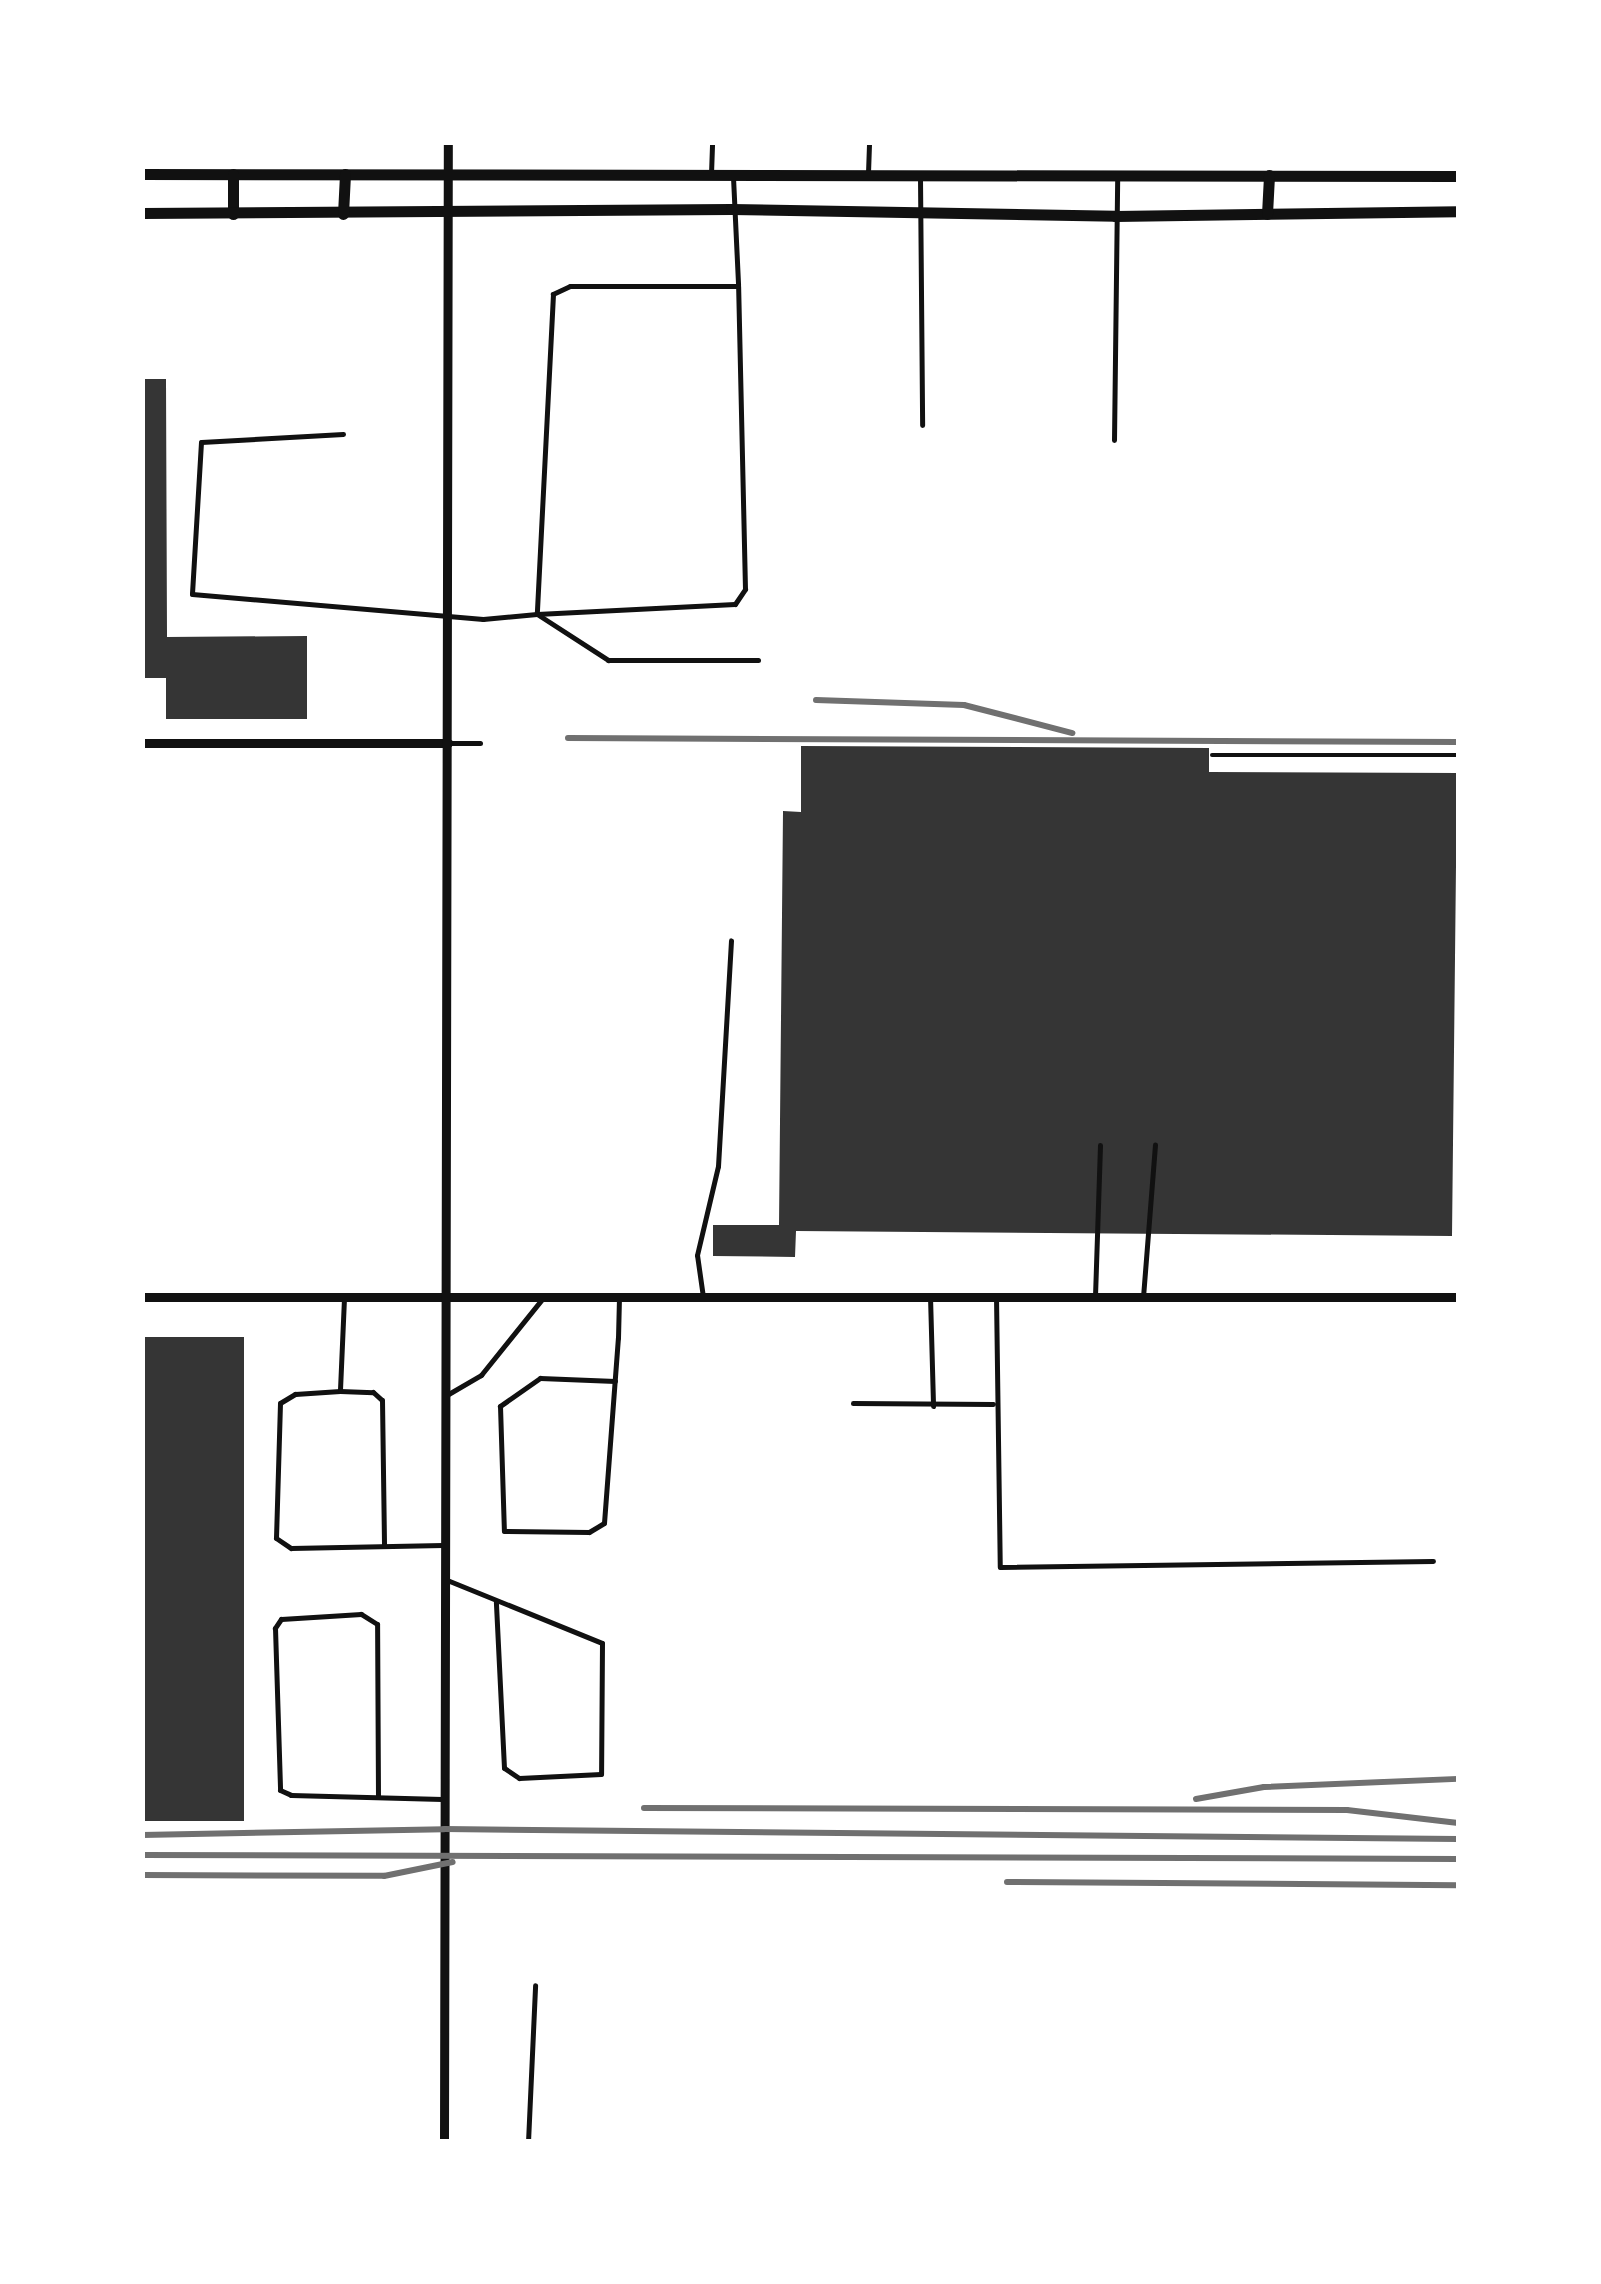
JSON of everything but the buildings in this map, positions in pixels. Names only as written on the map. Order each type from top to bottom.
[{"type":"street","points":[[444,2142],[448,142]]},
{"type":"street","points":[[142,174],[1458,176]]},
{"type":"street","points":[[233,174],[233,214]]},
{"type":"street","points":[[343,214],[344,174]]},
{"type":"street","points":[[1267,214],[1269,175]]},
{"type":"street","points":[[142,214],[731,208],[1115,216],[1458,211]]},
{"type":"street","points":[[142,744],[448,743]]},
{"type":"street","points":[[142,1297],[1458,1296]]},
{"type":"lane","points":[[711,174],[712,142]]},
{"type":"lane","points":[[868,173],[869,142]]},
{"type":"lane","points":[[343,434],[201,442],[192,594],[450,613],[484,619],[729,606],[744,596],[733,174]]},
{"type":"lane","points":[[920,175],[922,425]]},
{"type":"lane","points":[[1114,440],[1117,178]]},
{"type":"lane","points":[[537,614],[554,294],[570,286],[738,286]]},
{"type":"lane","points":[[537,614],[608,660],[758,660]]},
{"type":"lane","points":[[448,743],[480,743]]},
{"type":"lane","points":[[702,1297],[697,1255],[718,1166],[731,940]]},
{"type":"lane","points":[[1143,1296],[1155,1144]]},
{"type":"lane","points":[[1096,1296],[1100,1145]]},
{"type":"lane","points":[[930,1296],[933,1406]]},
{"type":"lane","points":[[996,1296],[995,1556],[1006,1570],[1432,1561]]},
{"type":"lane","points":[[340,1391],[344,1297]]},
{"type":"lane","points":[[445,1396],[481,1375],[544,1297]]},
{"type":"lane","points":[[614,1381],[540,1378],[500,1406],[504,1531],[600,1528],[614,1381],[619,1297]]},
{"type":"lane","points":[[384,1548],[382,1400],[373,1392],[340,1391],[294,1394],[280,1403],[276,1538],[291,1548],[384,1548],[446,1545]]},
{"type":"lane","points":[[852,1403],[993,1404]]},
{"type":"lane","points":[[446,1580],[602,1643],[601,1774],[519,1778],[504,1768],[496,1602]]},
{"type":"lane","points":[[378,1797],[377,1624],[361,1614],[281,1618],[276,1628],[276,1784],[291,1795],[444,1799]]},
{"type":"lane","points":[[528,2142],[535,1985]]},
{"type":"path","points":[[1212,755],[1458,754]]},
{"type":"railway","points":[[816,700],[964,705],[1072,733]]},
{"type":"railway","points":[[568,738],[1458,742]]},
{"type":"railway","points":[[1196,1799],[1264,1787],[1458,1779]]},
{"type":"railway","points":[[644,1808],[1347,1810],[1458,1823]]},
{"type":"railway","points":[[142,1835],[444,1829],[1458,1839]]},
{"type":"railway","points":[[142,1855],[1458,1859]]},
{"type":"railway","points":[[142,1875],[384,1876],[453,1862]]},
{"type":"railway","points":[[1007,1882],[1458,1885]]}]
